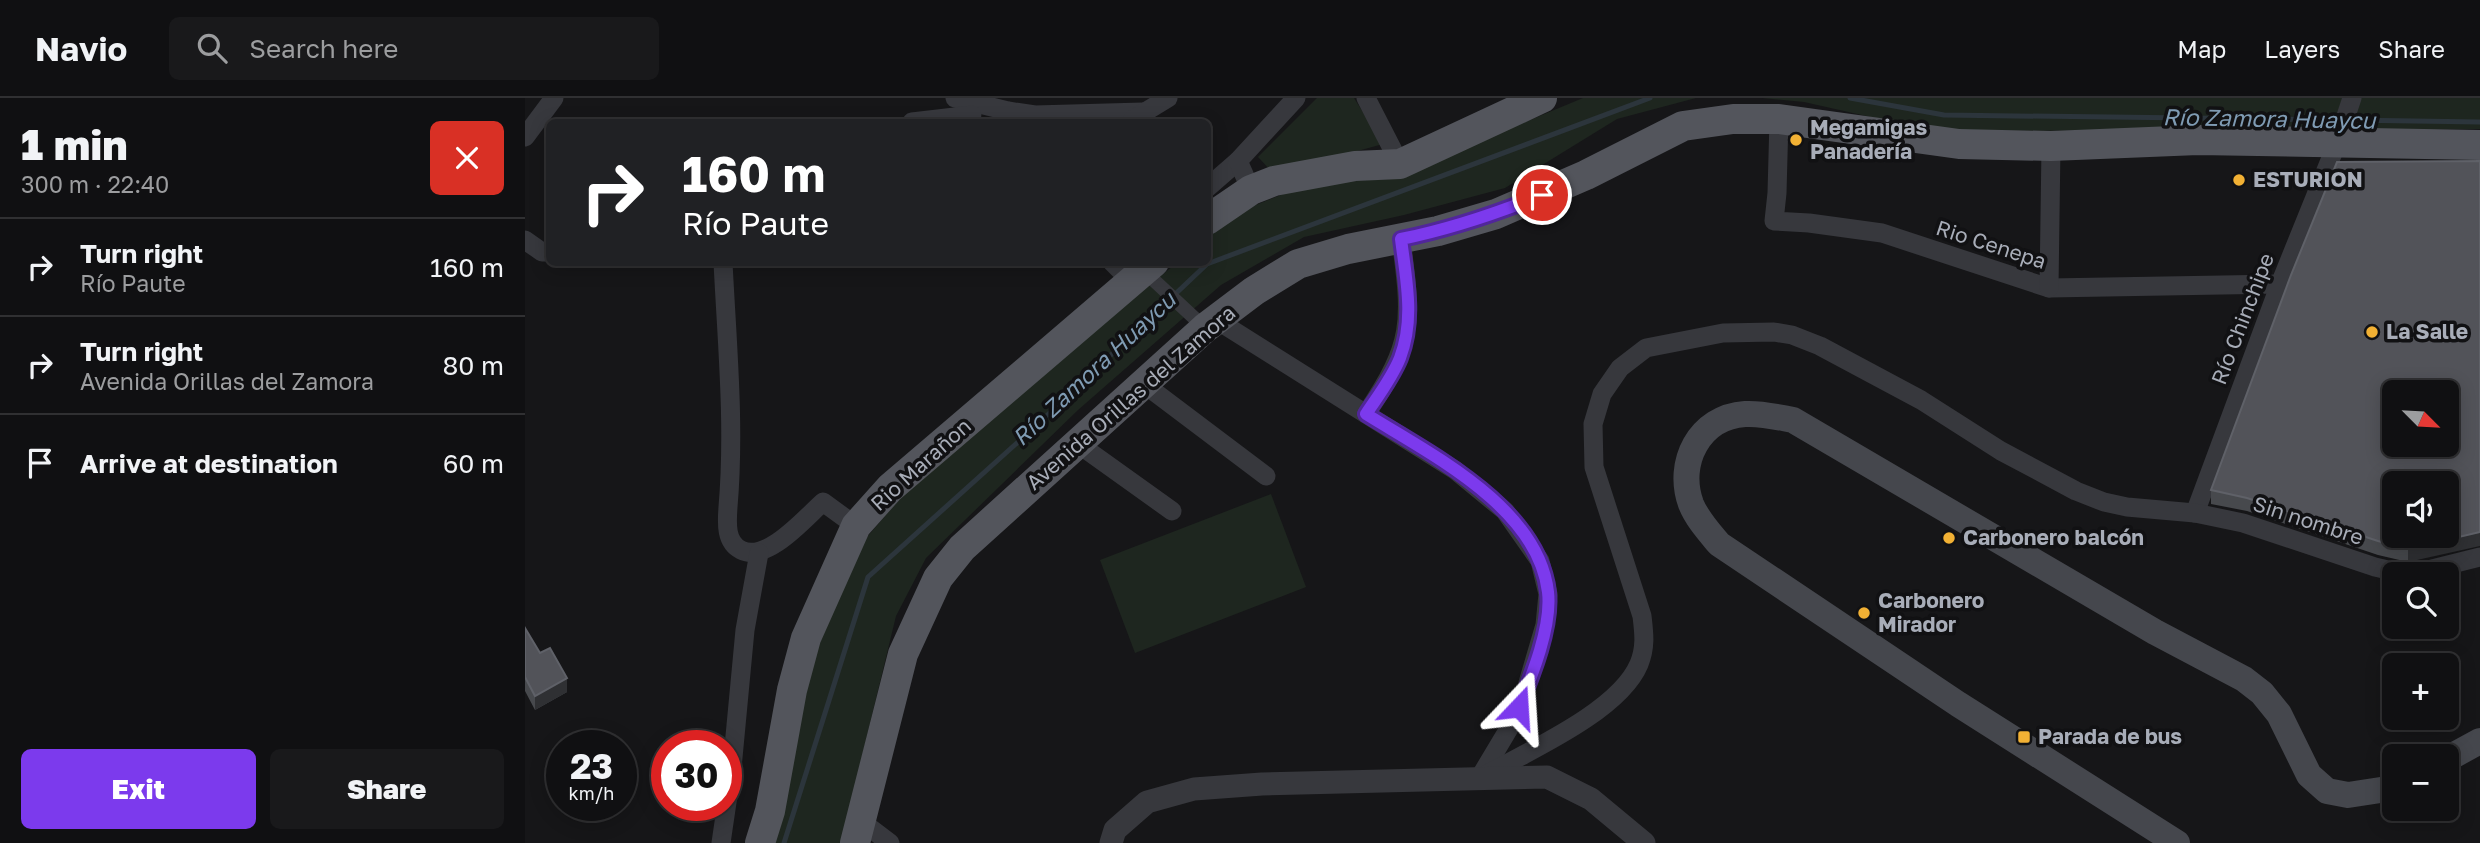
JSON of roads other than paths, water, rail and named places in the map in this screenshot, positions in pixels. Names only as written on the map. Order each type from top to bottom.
[{"type":"main road","points":[[1211,217],[1251,190],[1274,181],[1355,166],[1400,164],[1542,98]]},
{"type":"main road","name":"Avenida Orillas del Zamora","points":[[858,832],[903,654],[938,578],[962,548],[1210,324],[1254,291],[1298,264],[1348,248],[1438,231],[1496,214],[1586,175],[1682,126],[1733,119],[1780,107],[1959,144],[2051,146],[2340,135],[2480,145]]},
{"type":"main road","name":"Rio Marañon","points":[[760,843],[770,811],[792,690],[806,638],[856,526],[890,488],[1130,268]]},
{"type":"main road","points":[[2177,843],[1958,704],[1719,544],[1704,527],[1692,506],[1686,483],[1687,460],[1699,437],[1716,423],[1743,414],[1768,415],[1793,421],[2155,632],[2244,679],[2262,693],[2279,714],[2309,775],[2327,791],[2348,795],[2382,790]]},
{"type":"main road","points":[[2459,752],[2480,741]]},
{"type":"street","points":[[525,136],[554,98]]},
{"type":"street","points":[[949,98],[976,119]]},
{"type":"street","points":[[955,98],[1035,115],[1136,117],[1168,98]]},
{"type":"street","points":[[1211,185],[1238,161],[1296,98]]},
{"type":"street","points":[[1366,98],[1400,164]]},
{"type":"street","name":"Río Chinchipe","points":[[2195,513],[2352,98]]},
{"type":"street","name":"Rio Cenepa","points":[[1780,107],[1774,221],[1882,233],[2049,288],[2280,284]]},
{"type":"street","points":[[2049,288],[2051,146]]},
{"type":"street","points":[[1238,161],[1251,190]]},
{"type":"street","points":[[1366,414],[1399,359],[1407,333],[1408,294],[1401,239]]},
{"type":"street","points":[[525,240],[546,252]]},
{"type":"street","points":[[723,266],[732,405],[726,526],[733,543],[739,549],[759,553],[771,548],[823,502],[856,526]]},
{"type":"street","points":[[1130,268],[1210,324],[1366,414],[1455,470],[1505,512],[1540,561],[1548,594],[1545,625],[1514,720],[1480,778]]},
{"type":"street","name":"Sin nombre","points":[[1480,778],[1597,712],[1624,689],[1639,664],[1645,642],[1642,616],[1594,467],[1593,424],[1602,394],[1620,368],[1646,348],[1723,333],[1774,332],[1792,335],[1819,346],[1921,400],[2001,451],[2076,491],[2127,507],[2195,513],[2243,523],[2382,569]]},
{"type":"street","points":[[1144,384],[1266,476]]},
{"type":"street","points":[[1077,443],[1172,510]]},
{"type":"street","points":[[721,843],[732,768],[745,630],[759,553]]},
{"type":"street","points":[[2459,562],[2480,557]]},
{"type":"street","points":[[1111,843],[1115,830],[1147,802],[1194,789],[1262,784],[1547,777],[1591,799],[1644,843]]},
{"type":"street","points":[[858,832],[890,843]]},
{"type":"waterway","name":"Río Zamora Huaycu","points":[[1211,263],[1650,98]]},
{"type":"waterway","name":"Río Zamora Huaycu","points":[[1850,98],[1944,115],[2339,120]]},
{"type":"waterway","name":"Río Zamora Huaycu","points":[[2348,120],[2480,122]]},
{"type":"waterway","name":"Río Zamora Huaycu","points":[[784,843],[868,577],[1038,424],[1205,266]]},
{"type":"place","name":"Megamigas Panadería","points":[[1796,140]]},
{"type":"place","name":"ESTURION","points":[[2239,180]]},
{"type":"place","name":"La Salle","points":[[2372,332]]},
{"type":"place","name":"Carbonero balcón","points":[[1949,538]]},
{"type":"place","name":"Carbonero Mirador","points":[[1864,613]]},
{"type":"place","name":"Parada de bus","points":[[2024,737]]}]
